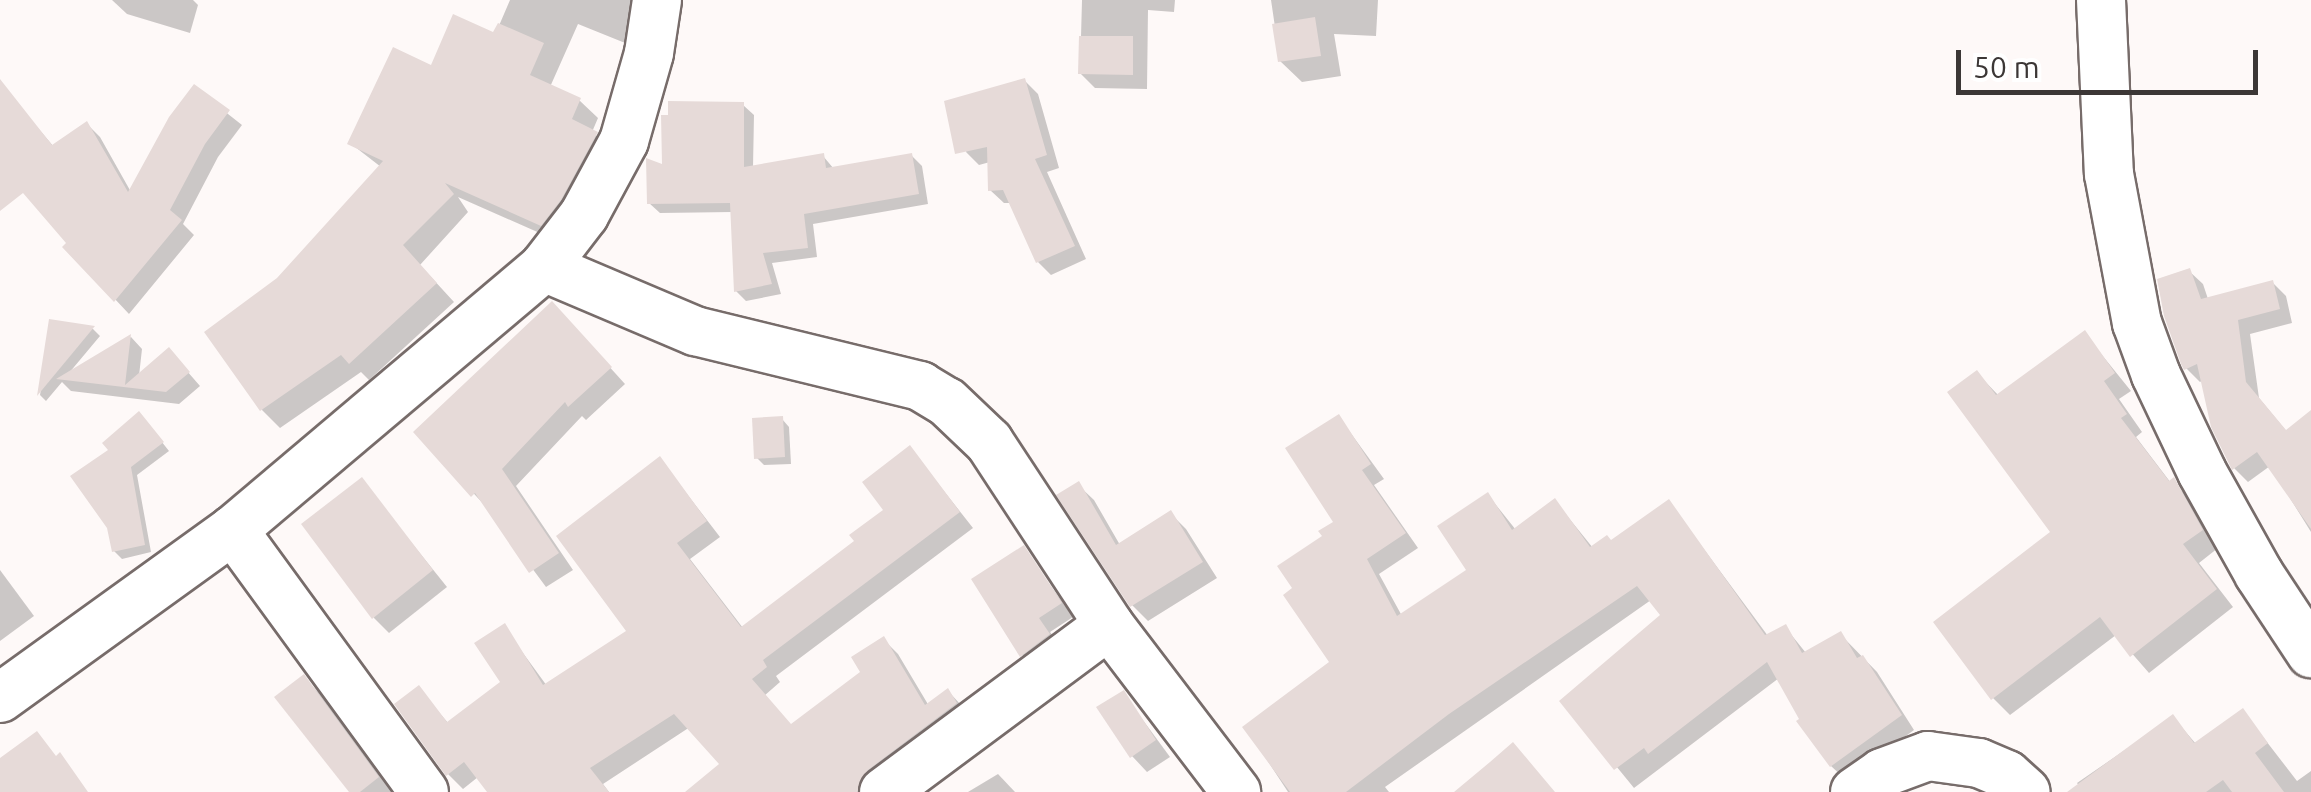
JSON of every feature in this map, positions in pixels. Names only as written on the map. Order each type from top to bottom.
[{"type":"street","points":[[0,698],[233,530],[544,268],[584,215],[624,141],[649,53],[658,0]]},
{"type":"street","points":[[2101,0],[2110,174],[2137,323],[2156,376],[2202,472],[2259,574],[2311,653]]},
{"type":"street","points":[[544,268],[695,331],[920,386],[948,402],[990,442],[1109,626],[1236,792]]},
{"type":"street","points":[[233,530],[424,792]]},
{"type":"street","points":[[884,792],[1109,626]]},
{"type":"street","points":[[1854,792],[1882,773],[1928,756],[1978,763],[2007,775],[2026,792]]},
{"type":"building","points":[[453,14],[493,32],[498,23],[544,43],[530,75],[581,98],[572,119],[598,132],[561,200],[541,226],[445,183],[454,194],[403,245],[437,283],[349,364],[341,355],[260,411],[204,332],[277,278],[383,161],[347,144],[393,47],[431,65]]},
{"type":"building","points":[[1315,17],[1321,56],[1278,62],[1272,24]]},
{"type":"building","points":[[1079,36],[1133,36],[1133,75],[1078,74]]},
{"type":"building","points":[[1025,78],[1047,155],[1035,159],[1075,246],[1036,263],[1003,190],[988,191],[987,147],[955,154],[944,101]]},
{"type":"building","points":[[0,79],[52,145],[87,121],[128,192],[169,117],[194,84],[230,110],[205,144],[170,210],[182,220],[114,302],[62,247],[66,243],[23,193],[0,211]]},
{"type":"building","points":[[668,101],[744,102],[744,167],[824,153],[826,168],[912,153],[919,194],[804,214],[808,248],[763,253],[772,284],[734,292],[730,203],[647,204],[646,158],[662,164],[661,115],[668,115]]},
{"type":"building","points":[[2190,268],[2201,299],[2273,280],[2280,309],[2238,320],[2246,382],[2286,430],[2311,410],[2311,529],[2257,452],[2232,470],[2211,427],[2197,364],[2184,370],[2181,364],[2164,316],[2157,279]]},
{"type":"building","points":[[552,301],[612,367],[568,407],[565,402],[502,469],[559,553],[529,573],[475,493],[471,497],[413,432]]},
{"type":"building","points":[[49,319],[95,326],[37,396]]},
{"type":"building","points":[[2085,330],[2115,373],[2104,381],[2127,414],[2121,418],[2169,481],[2174,477],[2203,530],[2183,544],[2217,589],[2130,657],[2100,617],[1991,700],[1933,622],[2050,532],[1947,392],[1977,370],[1996,395]]},
{"type":"building","points":[[131,334],[125,385],[169,347],[190,372],[166,392],[56,379]]},
{"type":"building","points":[[139,411],[164,442],[131,467],[145,545],[112,552],[107,528],[70,476],[108,450],[102,443]]},
{"type":"building","points":[[1339,414],[1371,464],[1362,470],[1406,533],[1367,559],[1397,616],[1466,570],[1437,526],[1488,492],[1512,530],[1555,498],[1590,547],[1607,535],[1611,540],[1669,499],[1765,635],[1786,624],[1802,653],[1841,631],[1857,658],[1863,655],[1902,715],[1830,767],[1796,721],[1799,719],[1767,662],[1648,754],[1644,748],[1614,770],[1559,701],[1660,615],[1637,586],[1449,714],[1346,792],[1290,792],[1242,727],[1329,662],[1283,595],[1292,588],[1277,566],[1322,536],[1318,531],[1333,522],[1285,448]]},
{"type":"building","points":[[783,416],[785,457],[754,459],[752,418]]},
{"type":"building","points":[[910,445],[960,512],[763,660],[767,667],[752,679],[791,724],[860,672],[851,657],[884,636],[925,705],[948,688],[957,703],[868,770],[857,792],[685,792],[719,764],[674,714],[590,768],[609,792],[487,792],[464,762],[446,776],[394,704],[419,685],[447,722],[500,682],[474,643],[505,623],[543,685],[626,631],[556,536],[660,456],[707,521],[677,543],[741,627],[854,541],[849,535],[883,510],[862,482]]},
{"type":"building","points":[[362,477],[433,570],[372,619],[301,524]]},
{"type":"building","points":[[1079,481],[1116,545],[1171,510],[1203,562],[1130,607],[1056,495]]},
{"type":"building","points":[[1024,545],[1062,603],[1039,618],[1050,634],[1020,657],[971,579]]},
{"type":"building","points":[[304,674],[379,777],[360,792],[349,792],[274,697]]},
{"type":"building","points":[[1124,690],[1156,740],[1130,758],[1096,707]]},
{"type":"building","points":[[2243,708],[2268,743],[2255,753],[2284,792],[2232,792],[2223,780],[2206,792],[2067,792],[2173,714],[2194,743]]},
{"type":"building","points":[[37,731],[56,756],[60,752],[88,792],[0,792],[0,758]]},
{"type":"building","points":[[1513,742],[1555,792],[1454,792],[1490,762]]}]
